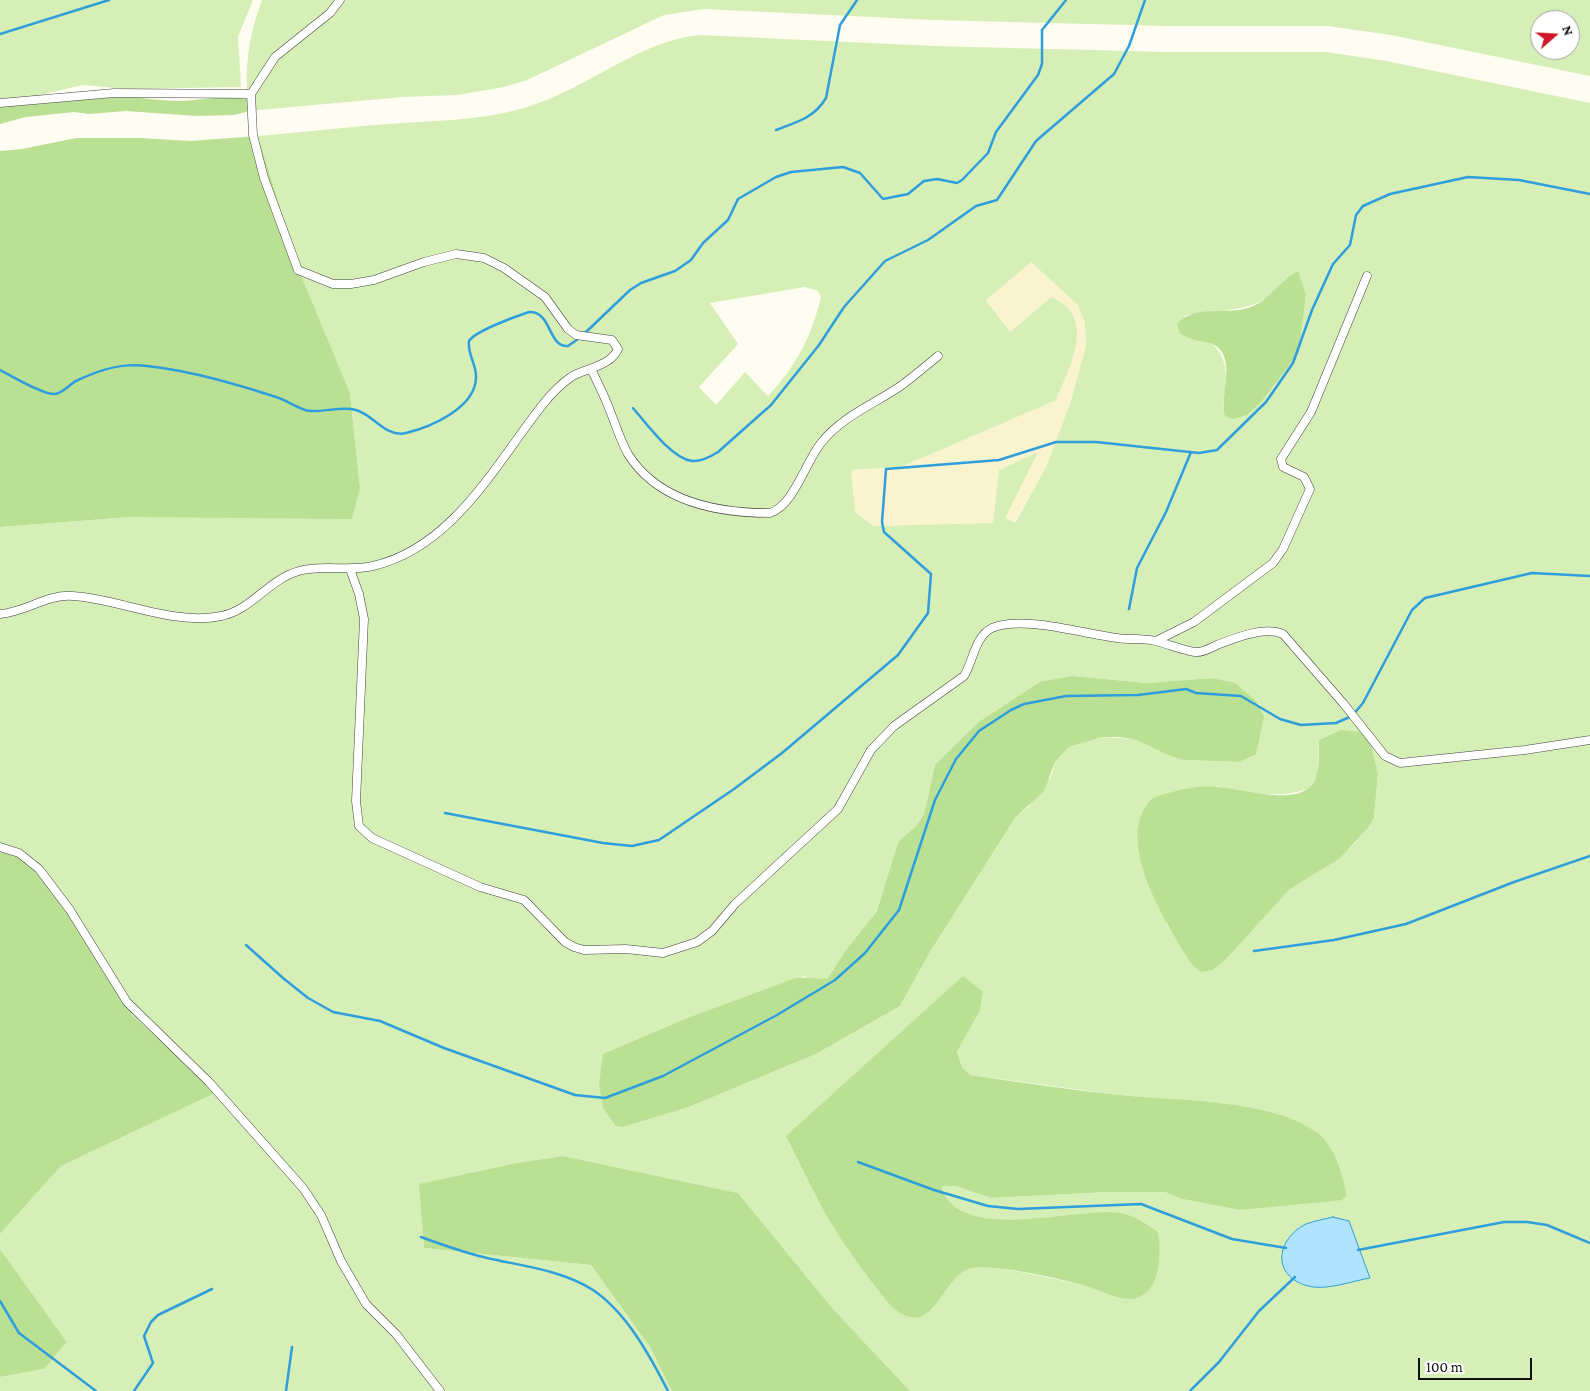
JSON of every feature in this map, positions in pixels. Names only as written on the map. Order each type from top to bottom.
[{"type":"street","points":[[0,614],[54,597],[70,596],[109,601],[182,617],[221,616],[245,606],[288,574],[317,567],[350,569],[392,560],[421,546],[461,510],[502,462],[555,390],[571,377],[591,369],[616,354],[617,344],[602,338],[576,335],[568,329],[545,297],[504,268],[484,258],[456,254],[424,262],[374,280],[352,284],[333,284],[298,270],[264,178],[253,135],[251,94],[275,57],[330,13],[340,0]]},
{"type":"street","points":[[0,103],[114,93],[251,94]]},
{"type":"street","points":[[1156,641],[1194,622],[1278,557],[1310,490],[1304,477],[1283,467],[1281,459],[1311,412],[1367,276]]},
{"type":"street","points":[[591,369],[623,444],[637,465],[650,478],[678,497],[702,506],[770,513],[777,510],[788,499],[808,460],[829,434],[846,420],[901,385],[938,356]]},
{"type":"street","points":[[350,569],[359,594],[364,620],[356,801],[359,826],[372,838],[421,861],[480,887],[524,900],[565,942],[584,950],[626,949],[663,953],[697,942],[706,936],[736,904],[838,809],[871,750],[894,726],[964,676],[970,666],[979,641],[992,628],[1006,625],[1038,625],[1116,638],[1156,641],[1200,652],[1254,634],[1270,631],[1283,634],[1343,703],[1385,756],[1400,763],[1525,750],[1590,740]]},
{"type":"street","points":[[0,847],[19,853],[39,869],[70,910],[127,1002],[149,1026],[209,1082],[303,1188],[321,1215],[341,1260],[366,1304],[396,1334],[440,1391]]},
{"type":"shaded area","points":[[1031,262],[1078,305],[1085,323],[1086,346],[1070,404],[1046,467],[1014,523],[1004,518],[1037,453],[999,470],[993,523],[873,526],[855,512],[851,470],[901,467],[1055,400],[1074,354],[1077,326],[1067,308],[1051,297],[1010,332],[986,299]]},
{"type":"green space","points":[[0,0],[253,0],[238,37],[241,87],[128,89],[82,85],[36,96],[0,99]]},
{"type":"green space","points":[[262,0],[1590,0],[1590,76],[1391,35],[1328,26],[1167,26],[934,20],[704,9],[664,15],[525,81],[499,88],[456,95],[403,97],[248,111],[247,68],[253,29]]},
{"type":"green space","points":[[700,35],[934,46],[1167,52],[1326,52],[1386,61],[1590,103],[1590,1391],[910,1391],[834,1310],[738,1193],[563,1156],[516,1163],[420,1184],[424,1248],[591,1265],[650,1347],[672,1391],[0,1391],[0,1377],[44,1369],[67,1342],[0,1249],[0,1234],[61,1166],[216,1092],[132,1015],[39,862],[0,846],[0,527],[131,517],[360,488],[350,393],[302,279],[258,136],[500,114],[554,97],[636,55],[678,39]],"holes":[[[1031,262],[1078,305],[1085,323],[1086,346],[1070,404],[1046,467],[1015,523],[1005,518],[1038,452],[999,470],[993,523],[873,526],[855,512],[851,470],[901,467],[1056,400],[1070,366],[1077,341],[1077,329],[1074,318],[1068,308],[1051,297],[1010,332],[986,300]],[[805,287],[818,291],[821,297],[813,324],[802,350],[787,374],[768,396],[745,372],[716,405],[699,387],[738,344],[710,303]],[[1279,289],[1306,295],[1299,353],[1262,401],[1223,408],[1226,376],[1225,364],[1215,347],[1184,316],[1255,304]],[[1073,676],[1147,683],[1211,678],[1245,693],[1256,701],[1248,757],[1239,762],[1184,760],[1170,756],[1134,739],[1102,737],[1069,747],[1055,762],[1051,776],[1029,806],[1015,818],[930,952],[900,1006],[816,1054],[689,1107],[623,1127],[690,1017],[803,976],[817,981],[828,978],[845,951],[877,911],[898,842],[916,826],[924,814],[935,765],[946,755]],[[1319,740],[1368,740],[1378,774],[1374,818],[1368,828],[1351,847],[1327,866],[1289,890],[1230,955],[1201,972],[1192,965],[1167,925],[1216,786],[1263,794],[1287,794],[1310,788],[1317,775]],[[972,1024],[957,1052],[962,1067],[970,1075],[1119,1095],[1246,1107],[1331,1148],[1347,1195],[1240,1210],[1182,1199],[1165,1192],[1109,1192],[991,1198],[956,1186],[940,1186],[946,1200],[961,1211],[981,1218],[1028,1220],[1118,1213],[1139,1220],[1091,1287],[1031,1274],[983,1267],[972,1268],[960,1273],[946,1289],[864,1272],[819,1202],[793,1148]]]},
{"type":"green space","points":[[92,91],[170,101],[236,97],[254,101],[246,112],[234,115],[197,116],[126,111],[89,114],[74,112],[26,117],[0,124],[0,105]]},
{"type":"green space","points":[[258,136],[302,278],[350,393],[360,488],[352,519],[131,517],[0,527],[0,151],[22,149],[76,138],[139,138],[190,141]]},
{"type":"green space","points":[[1298,271],[1306,295],[1299,353],[1262,401],[1247,415],[1232,419],[1225,416],[1225,358],[1213,344],[1196,341],[1180,333],[1177,324],[1192,314],[1239,310],[1256,305]]},
{"type":"green space","points":[[1073,676],[1147,683],[1211,678],[1235,683],[1256,701],[1264,717],[1256,754],[1239,762],[1184,760],[1170,756],[1134,739],[1118,737],[1102,737],[1069,747],[1055,762],[1044,791],[1015,818],[930,952],[900,1006],[816,1054],[689,1107],[623,1127],[616,1126],[603,1108],[599,1084],[603,1054],[690,1017],[793,979],[828,978],[845,951],[877,911],[898,842],[916,826],[924,814],[935,765],[979,722],[1040,682]]},
{"type":"green space","points":[[1341,730],[1368,733],[1378,774],[1374,818],[1368,828],[1340,858],[1289,890],[1230,955],[1213,970],[1201,972],[1192,965],[1182,949],[1148,884],[1137,837],[1140,817],[1154,798],[1191,788],[1212,786],[1278,795],[1291,795],[1301,792],[1314,783],[1318,765],[1319,740]]},
{"type":"green space","points":[[0,846],[39,862],[132,1015],[217,1092],[61,1166],[0,1234]]},
{"type":"green space","points":[[963,976],[983,992],[980,1010],[957,1052],[962,1067],[970,1075],[1101,1093],[1222,1103],[1274,1113],[1297,1121],[1323,1138],[1337,1160],[1347,1195],[1342,1200],[1240,1210],[1182,1199],[1165,1192],[1109,1192],[991,1198],[956,1186],[941,1186],[952,1204],[970,1215],[994,1219],[1020,1219],[1100,1212],[1125,1214],[1158,1232],[1158,1270],[1151,1288],[1145,1294],[1136,1298],[1124,1299],[1089,1287],[1048,1277],[999,1269],[973,1268],[963,1272],[955,1279],[933,1308],[925,1315],[915,1318],[904,1315],[891,1306],[859,1265],[818,1200],[786,1136]]},
{"type":"green space","points":[[563,1156],[738,1193],[834,1310],[910,1391],[672,1391],[650,1347],[591,1265],[424,1248],[419,1184],[516,1163]]},
{"type":"green space","points":[[0,1249],[67,1342],[44,1369],[0,1377]]},
{"type":"water","points":[[1333,1217],[1349,1221],[1370,1278],[1323,1287],[1308,1286],[1296,1281],[1283,1266],[1282,1257],[1288,1239],[1306,1224]]},
{"type":"waterway","points":[[0,34],[109,0]]},
{"type":"waterway","points":[[776,130],[798,122],[810,115],[826,98],[840,25],[857,0]]},
{"type":"waterway","points":[[585,333],[630,290],[641,283],[675,271],[691,260],[703,243],[728,220],[738,199],[776,177],[791,172],[843,167],[860,173],[883,199],[908,194],[924,181],[937,179],[957,183],[962,180],[988,153],[996,132],[1038,75],[1042,64],[1042,30],[1066,0]]},
{"type":"waterway","points":[[633,408],[676,454],[692,461],[699,461],[718,452],[771,405],[819,345],[844,307],[885,261],[928,240],[976,206],[997,200],[1036,141],[1114,74],[1129,46],[1145,0]]},
{"type":"waterway","points":[[445,813],[603,843],[632,846],[659,840],[734,789],[782,753],[898,655],[928,613],[931,574],[884,532],[882,522],[886,469],[999,460],[1056,442],[1096,442],[1199,453],[1217,450],[1266,402],[1293,363],[1312,310],[1333,264],[1350,245],[1356,215],[1363,206],[1390,194],[1468,177],[1519,180],[1590,194]]},
{"type":"waterway","points":[[0,370],[35,388],[55,394],[61,392],[72,383],[105,369],[128,365],[165,368],[240,386],[280,398],[311,411],[356,410],[369,416],[386,429],[399,434],[439,421],[460,407],[468,398],[474,389],[476,378],[469,350],[469,341],[479,333],[529,312],[536,313],[542,317],[553,336],[562,345],[568,346],[581,337]]},
{"type":"waterway","points":[[1129,609],[1137,568],[1166,512],[1191,452]]},
{"type":"waterway","points":[[246,945],[308,998],[333,1012],[380,1021],[444,1048],[575,1095],[605,1098],[663,1076],[777,1015],[835,980],[865,953],[899,910],[935,800],[956,759],[979,731],[1011,710],[1024,704],[1066,696],[1138,695],[1186,689],[1196,693],[1241,696],[1280,719],[1301,725],[1336,723],[1352,716],[1363,703],[1412,610],[1425,598],[1532,573],[1590,576]]},
{"type":"waterway","points":[[1254,951],[1334,940],[1406,924],[1514,882],[1590,856]]},
{"type":"waterway","points":[[858,1162],[934,1190],[988,1206],[1018,1209],[1141,1204],[1232,1239],[1286,1248]]},
{"type":"waterway","points":[[1358,1250],[1504,1222],[1527,1222],[1547,1225],[1590,1243]]},
{"type":"waterway","points":[[421,1237],[479,1256],[555,1273],[593,1290],[617,1311],[627,1323],[668,1391]]},
{"type":"waterway","points":[[1190,1391],[1219,1362],[1259,1311],[1295,1277]]},
{"type":"waterway","points":[[134,1391],[153,1363],[144,1336],[151,1322],[158,1315],[212,1289]]},
{"type":"waterway","points":[[0,1301],[19,1333],[96,1391]]},
{"type":"waterway","points":[[286,1391],[292,1347]]}]
